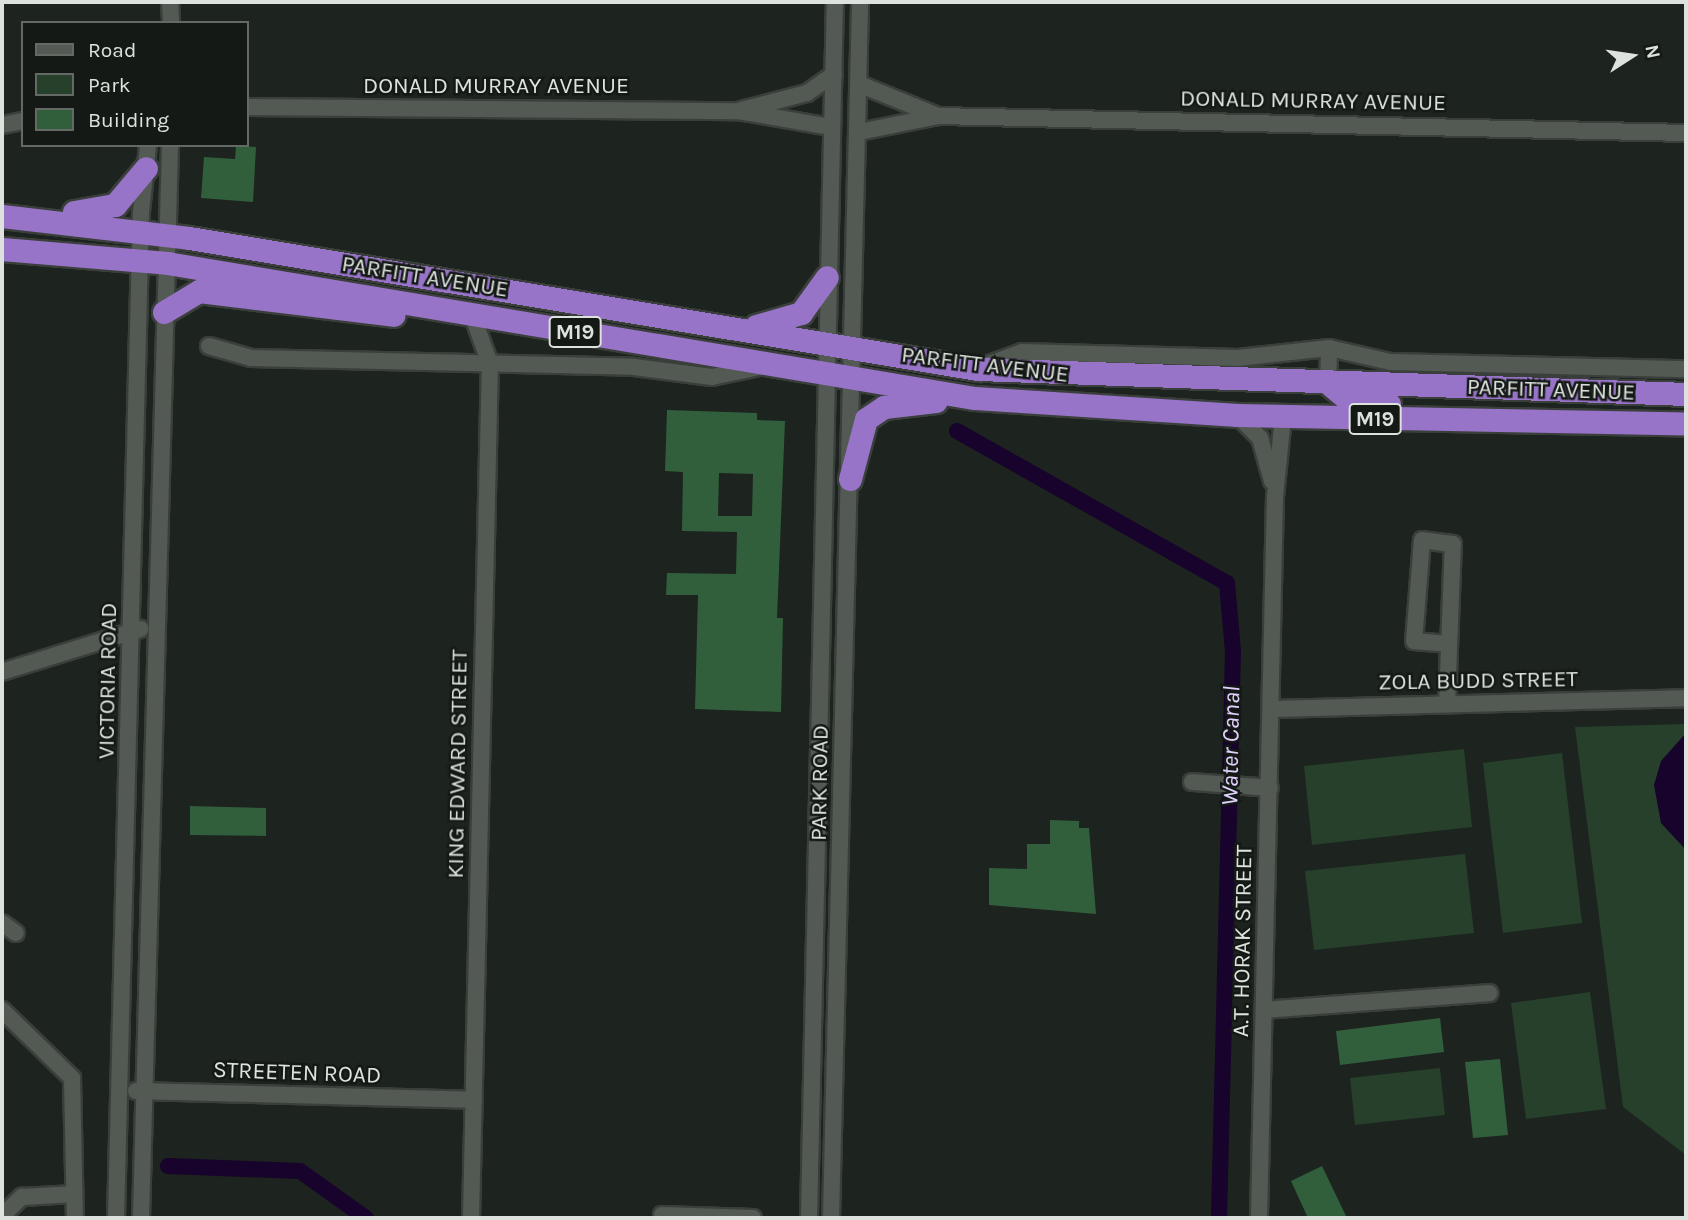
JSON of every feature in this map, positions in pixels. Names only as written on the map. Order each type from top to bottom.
[{"type":"highway","points":[[12,216],[115,205],[147,157]]},
{"type":"highway","name":"M19","points":[[12,216],[168,235]]},
{"type":"highway","name":"PARFITT AVENUE","points":[[168,235],[978,369],[1090,377],[1686,394]]},
{"type":"highway","name":"M19","points":[[2,249],[142,260]]},
{"type":"highway","name":"PARFITT AVENUE","points":[[142,260],[975,398],[1283,417],[1686,424]]},
{"type":"highway","points":[[732,328],[773,324],[801,313],[827,276]]},
{"type":"highway","points":[[164,313],[199,290],[378,314],[403,315],[423,306]]},
{"type":"highway","points":[[1090,377],[1122,391],[1255,397],[1283,417]]},
{"type":"highway","points":[[1328,383],[1352,402],[1429,404],[1465,420]]},
{"type":"highway","points":[[850,479],[860,431],[876,410],[975,398]]},
{"type":"street","name":"PARK ROAD","points":[[808,1218],[830,127],[835,2]]},
{"type":"street","name":"PARK ROAD","points":[[831,1218],[854,378],[860,2]]},
{"type":"street","name":"DONALD MURRAY AVENUE","points":[[738,111],[807,93],[834,74]]},
{"type":"street","name":"DONALD MURRAY AVENUE","points":[[859,84],[938,116]]},
{"type":"street","name":"DONALD MURRAY AVENUE","points":[[249,106],[738,111],[830,127]]},
{"type":"street","name":"DONALD MURRAY AVENUE","points":[[859,132],[938,116],[1686,133]]},
{"type":"street","points":[[2,125],[21,121]]},
{"type":"street","name":"VICTORIA ROAD","points":[[141,1218],[170,147]]},
{"type":"street","name":"VICTORIA ROAD","points":[[116,1218],[142,231],[147,157]]},
{"type":"street","name":"KING EDWARD STREET","points":[[471,1218],[490,364],[472,314]]},
{"type":"street","name":"PARFITT AVENUE","points":[[209,346],[251,359],[634,367],[712,377],[771,364]]},
{"type":"street","points":[[1328,383],[1329,348]]},
{"type":"street","points":[[978,369],[1034,352],[1238,358],[1329,348],[1391,362],[1686,369]]},
{"type":"street","name":"A.T. HORAK STREET","points":[[1237,415],[1260,438],[1275,497]]},
{"type":"street","name":"A.T. HORAK STREET","points":[[1259,1218],[1266,787],[1272,709],[1275,497],[1283,417]]},
{"type":"street","points":[[135,508],[159,502]]},
{"type":"street","points":[[1447,704],[1453,544],[1422,540],[1414,641],[1449,644]]},
{"type":"street","points":[[2,672],[132,630],[156,626]]},
{"type":"street","name":"ZOLA BUDD STREET","points":[[1272,709],[1686,698]]},
{"type":"street","points":[[1195,782],[1266,787]]},
{"type":"street","points":[[127,801],[152,802]]},
{"type":"street","points":[[2,923],[16,933]]},
{"type":"street","points":[[124,940],[148,936]]},
{"type":"street","points":[[1264,1010],[1489,993]]},
{"type":"street","points":[[2,1010],[72,1078],[75,1218]]},
{"type":"street","name":"STREETEN ROAD","points":[[120,1090],[474,1100]]},
{"type":"street","points":[[2,1216],[22,1197],[74,1194]]},
{"type":"street","points":[[662,1215],[753,1218]]},
{"type":"green space","points":[[1686,724],[1686,1155],[1623,1107],[1575,727]]},
{"type":"green space","points":[[1464,749],[1472,827],[1312,845],[1304,766]]},
{"type":"green space","points":[[1562,753],[1582,923],[1503,933],[1483,763]]},
{"type":"green space","points":[[1465,854],[1474,933],[1314,950],[1305,871]]},
{"type":"green space","points":[[1590,992],[1606,1109],[1526,1119],[1511,1003]]},
{"type":"green space","points":[[1440,1068],[1445,1115],[1355,1125],[1350,1078]]},
{"type":"shaded area","points":[[1686,733],[1686,850],[1661,823],[1654,785],[1661,761]]},
{"type":"building","points":[[236,147],[256,147],[253,202],[201,198],[204,157],[235,159]]},
{"type":"building","points":[[667,410],[757,413],[757,420],[785,421],[777,618],[783,618],[781,712],[695,709],[698,595],[666,595],[667,573],[736,574],[737,532],[682,531],[683,472],[665,471]],"holes":[[[719,473],[753,474],[752,516],[718,516]]]},
{"type":"building","points":[[190,806],[266,808],[266,836],[190,835]]},
{"type":"building","points":[[1050,820],[1079,821],[1079,828],[1089,828],[1096,914],[989,905],[989,868],[1027,869],[1027,844],[1050,844]]},
{"type":"building","points":[[1440,1018],[1444,1052],[1340,1065],[1336,1031]]},
{"type":"building","points":[[1500,1059],[1508,1135],[1473,1138],[1465,1062]]},
{"type":"building","points":[[1322,1166],[1347,1218],[1308,1218],[1291,1181]]},
{"type":"waterway","name":"Water Canal","points":[[957,431],[1227,583],[1233,652],[1219,1218]]},
{"type":"waterway","points":[[168,1166],[300,1171],[366,1218]]}]
